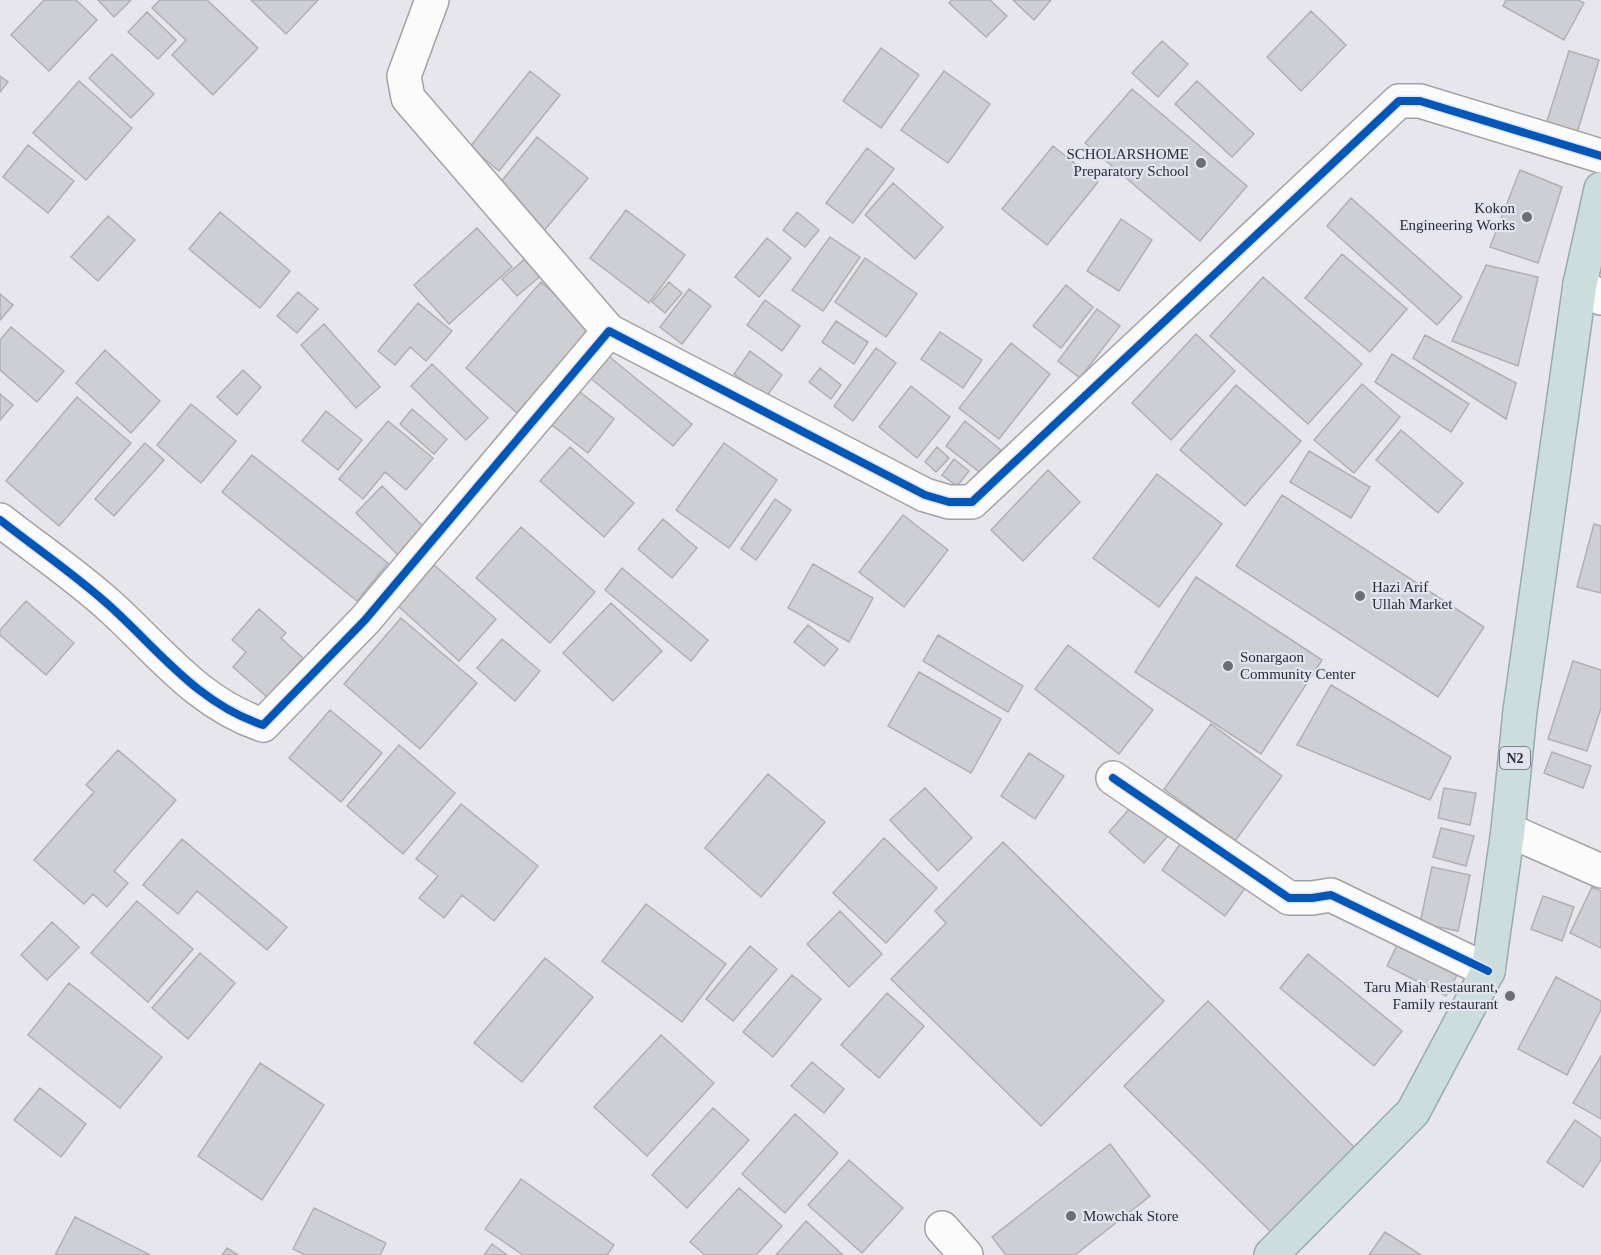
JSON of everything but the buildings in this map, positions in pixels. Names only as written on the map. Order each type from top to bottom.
[{"type":"highway","name":"N2","points":[[1284,1252],[1413,1112],[1488,971],[1508,830],[1520,711],[1590,291],[1601,189]]},
{"type":"street","points":[[432,0],[404,76],[408,98],[609,331],[925,495],[949,502],[972,502],[1399,101],[1420,101],[1601,156]]},
{"type":"street","points":[[0,520],[111,608],[188,682],[235,716],[263,724],[365,620],[609,331]]},
{"type":"street","points":[[1113,778],[1289,898],[1331,895],[1488,971]]},
{"type":"street","points":[[1508,830],[1601,871]]},
{"type":"street","points":[[942,1228],[966,1255]]},
{"type":"cycle path","points":[[0,520],[99,596],[164,659],[200,690],[240,716],[263,725],[365,620],[609,331],[925,495],[949,502],[972,502],[1399,101],[1420,101],[1601,156]]},
{"type":"cycle path","points":[[1113,778],[1289,898],[1331,895],[1488,971]]},
{"type":"place","name":"SCHOLARSHOME Preparatory School","points":[[1201,163]]},
{"type":"place","name":"Kokon Engineering Works","points":[[1527,217]]},
{"type":"place","name":"Hazi Arif Ullah Market","points":[[1360,596]]},
{"type":"place","name":"Sonargaon Community Center","points":[[1228,666]]},
{"type":"place","name":"Taru Miah Restaurant, Family restaurant","points":[[1510,996]]},
{"type":"place","name":"Mowchak Store","points":[[1071,1216]]}]
